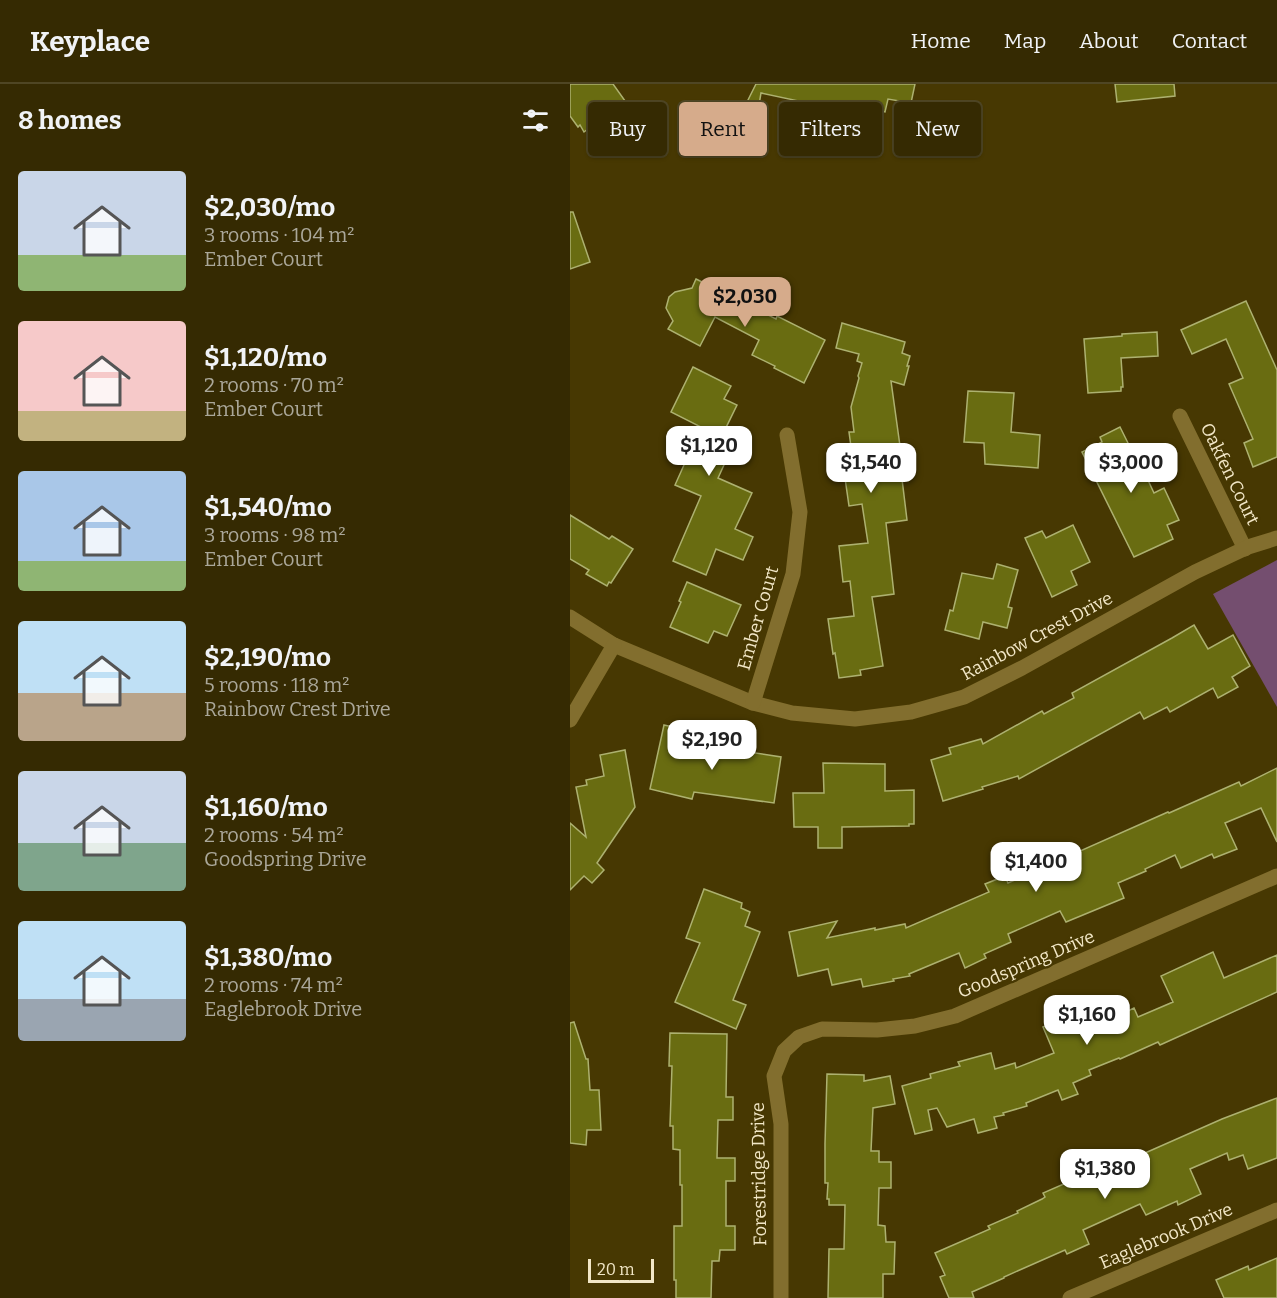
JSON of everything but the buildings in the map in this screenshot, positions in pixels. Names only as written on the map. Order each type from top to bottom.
[{"type":"street","name":"Oakfen Court","points":[[1180,416],[1245,549]]},
{"type":"street","name":"Ember Court","points":[[753,703],[793,574],[800,512],[787,435]]},
{"type":"street","name":"Rainbow Crest Drive","points":[[570,617],[614,645],[753,703],[792,713],[855,719],[911,712],[964,697],[1022,668],[1195,572],[1245,549],[1277,538]]},
{"type":"street","points":[[570,720],[614,645]]},
{"type":"street","name":"Goodspring Drive","points":[[784,1051],[799,1037],[822,1029],[877,1030],[915,1026],[955,1016],[1277,876]]},
{"type":"street","name":"Forestridge Drive","points":[[781,1298],[781,1124],[774,1076],[784,1051]]},
{"type":"street","name":"Eaglebrook Drive","points":[[1070,1298],[1277,1210]]},
{"type":"shaded area","points":[[1277,560],[1277,707],[1213,594]]}]
